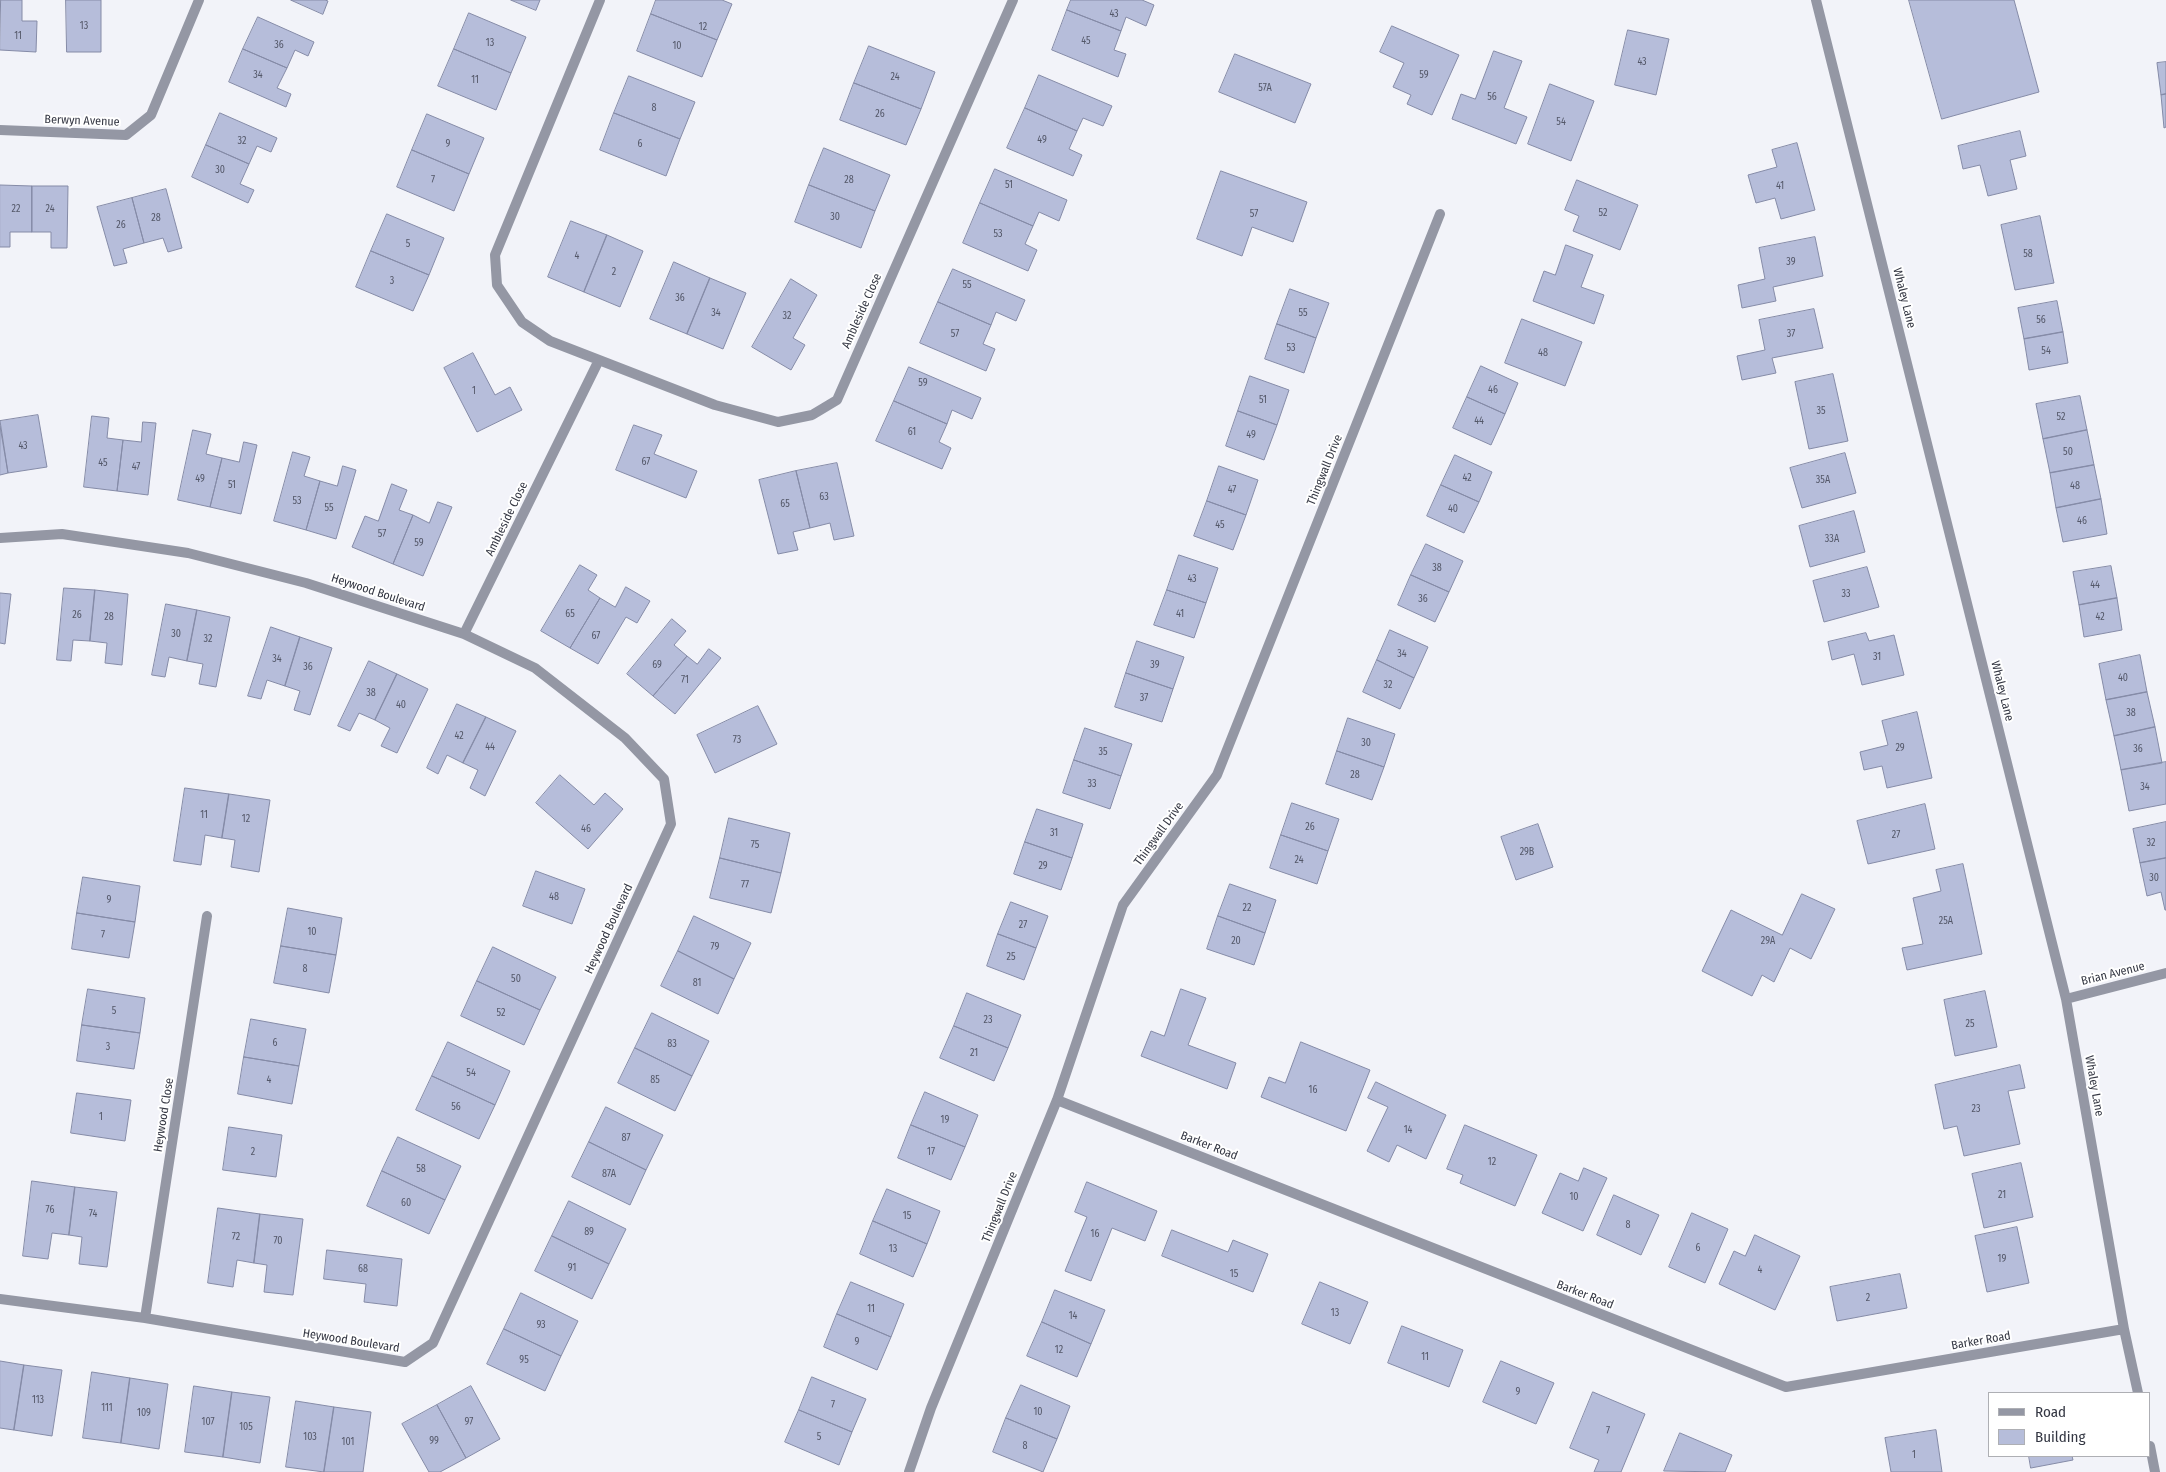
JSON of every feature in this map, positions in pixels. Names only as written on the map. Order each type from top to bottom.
[{"type":"street","name":"Berwyn Avenue","points":[[0,130],[126,135],[151,115],[199,0]]},
{"type":"street","name":"Ambleside Close","points":[[600,0],[495,255],[497,285],[522,322],[550,340],[715,405],[778,422],[812,415],[837,400],[1013,0]]},
{"type":"street","name":"Whaley Lane","points":[[1816,0],[2066,999],[2124,1329],[2138,1392]]},
{"type":"street","name":"Thingwall Drive","points":[[908,1472],[935,1399],[1056,1100],[1123,905],[1217,775],[1440,214]]},
{"type":"street","name":"Ambleside Close","points":[[464,634],[600,360]]},
{"type":"street","name":"Heywood Boulevard","points":[[0,538],[62,534],[188,553],[306,583],[464,634],[535,668],[625,738],[664,779],[671,824],[433,1343],[404,1362],[145,1318],[0,1299]]},
{"type":"street","name":"Heywood Close","points":[[145,1318],[207,916]]},
{"type":"street","name":"Brian Avenue","points":[[2066,999],[2166,973]]},
{"type":"street","name":"Barker Road","points":[[1056,1100],[1786,1387],[2124,1329]]},
{"type":"street","points":[[2151,1450],[2156,1472]]},
{"type":"building","points":[[1,0],[22,0],[22,21],[37,21],[36,52],[0,50]]},
{"type":"building","points":[[66,0],[101,0],[101,52],[67,52]]},
{"type":"building","points":[[291,0],[325,0],[328,1],[323,14]]},
{"type":"building","points":[[511,0],[540,0],[536,10]]},
{"type":"building","points":[[656,0],[722,0],[732,4],[717,40],[651,14]]},
{"type":"building","points":[[1071,0],[1142,0],[1154,5],[1146,26],[1126,17],[1121,31],[1067,10]]},
{"type":"building","points":[[1909,0],[2014,0],[2039,92],[1942,119]]},
{"type":"building","points":[[1067,10],[1121,31],[1114,50],[1126,54],[1118,77],[1052,50]]},
{"type":"building","points":[[469,13],[526,37],[511,73],[454,49]]},
{"type":"building","points":[[651,14],[717,40],[702,77],[637,51]]},
{"type":"building","points":[[258,17],[314,42],[308,56],[295,50],[287,68],[243,49]]},
{"type":"building","points":[[1392,26],[1459,55],[1432,115],[1407,104],[1411,95],[1393,87],[1404,63],[1380,52]]},
{"type":"building","points":[[1628,30],[1669,39],[1656,95],[1615,85]]},
{"type":"building","points":[[869,46],[935,72],[921,109],[854,83]]},
{"type":"building","points":[[243,49],[287,68],[277,88],[291,94],[286,107],[229,82]]},
{"type":"building","points":[[454,49],[511,73],[496,110],[438,86]]},
{"type":"building","points":[[1494,51],[1522,61],[1504,108],[1527,117],[1516,144],[1452,119],[1461,94],[1475,99]]},
{"type":"building","points":[[1235,54],[1311,84],[1295,123],[1219,92]]},
{"type":"building","points":[[2166,62],[2166,94],[2161,95],[2157,63]]},
{"type":"building","points":[[1039,75],[1112,106],[1103,126],[1083,118],[1077,131],[1025,108]]},
{"type":"building","points":[[629,76],[695,102],[680,139],[614,113]]},
{"type":"building","points":[[854,83],[921,109],[906,145],[840,120]]},
{"type":"building","points":[[1550,84],[1594,101],[1571,161],[1528,144]]},
{"type":"building","points":[[2166,94],[2166,127],[2164,128],[2161,95]]},
{"type":"building","points":[[1025,108],[1077,131],[1069,149],[1082,155],[1073,176],[1007,148]]},
{"type":"building","points":[[220,113],[277,138],[271,152],[257,146],[249,164],[206,145]]},
{"type":"building","points":[[614,113],[680,139],[666,176],[600,150]]},
{"type":"building","points":[[427,114],[484,138],[469,174],[412,150]]},
{"type":"building","points":[[2020,131],[2026,156],[2010,160],[2017,189],[1988,196],[1980,165],[1963,169],[1958,146]]},
{"type":"building","points":[[1797,143],[1815,210],[1781,219],[1775,198],[1756,203],[1748,175],[1777,167],[1772,150]]},
{"type":"building","points":[[206,145],[249,164],[240,184],[254,190],[248,203],[192,177]]},
{"type":"building","points":[[824,148],[890,175],[875,211],[809,185]]},
{"type":"building","points":[[412,150],[469,174],[454,211],[397,187]]},
{"type":"building","points":[[995,169],[1067,200],[1059,221],[1039,212],[1033,226],[980,203]]},
{"type":"building","points":[[1221,171],[1307,202],[1293,242],[1252,227],[1242,256],[1197,239]]},
{"type":"building","points":[[1577,180],[1638,205],[1620,250],[1573,231],[1579,216],[1565,210]]},
{"type":"building","points":[[0,185],[32,186],[32,232],[10,232],[10,247],[0,247]]},
{"type":"building","points":[[809,185],[875,211],[861,248],[795,222]]},
{"type":"building","points":[[32,186],[68,186],[67,248],[51,248],[51,232],[32,232]]},
{"type":"building","points":[[166,189],[182,248],[168,252],[163,238],[144,243],[132,198]]},
{"type":"building","points":[[132,198],[144,243],[123,249],[127,263],[114,266],[97,207]]},
{"type":"building","points":[[980,203],[1033,226],[1025,244],[1037,250],[1028,271],[963,243]]},
{"type":"building","points":[[387,214],[444,238],[429,275],[371,251]]},
{"type":"building","points":[[2040,216],[2054,283],[2015,290],[2001,225]]},
{"type":"building","points":[[571,221],[607,235],[584,292],[548,277]]},
{"type":"building","points":[[607,235],[643,251],[620,307],[584,292]]},
{"type":"building","points":[[1815,237],[1823,276],[1773,287],[1776,301],[1742,308],[1738,285],[1765,279],[1759,248]]},
{"type":"building","points":[[1566,245],[1593,255],[1581,287],[1604,295],[1594,324],[1533,301],[1544,271],[1555,275]]},
{"type":"building","points":[[371,251],[429,275],[413,311],[356,287]]},
{"type":"building","points":[[674,262],[710,278],[687,334],[650,319]]},
{"type":"building","points":[[953,269],[1025,300],[1016,321],[996,312],[991,325],[938,302]]},
{"type":"building","points":[[710,278],[746,293],[723,349],[687,334]]},
{"type":"building","points":[[791,279],[817,295],[793,338],[805,345],[791,370],[752,347]]},
{"type":"building","points":[[1290,289],[1329,303],[1316,338],[1277,324]]},
{"type":"building","points":[[2057,301],[2063,332],[2024,339],[2018,308]]},
{"type":"building","points":[[938,302],[991,325],[983,344],[995,349],[986,371],[920,343]]},
{"type":"building","points":[[1814,309],[1823,348],[1772,358],[1776,373],[1742,380],[1737,356],[1765,350],[1759,320]]},
{"type":"building","points":[[1522,319],[1582,342],[1565,386],[1505,363]]},
{"type":"building","points":[[1277,324],[1316,338],[1304,373],[1265,359]]},
{"type":"building","points":[[2063,332],[2068,363],[2029,370],[2024,339]]},
{"type":"building","points":[[473,353],[495,395],[510,387],[522,410],[477,432],[444,368]]},
{"type":"building","points":[[1481,366],[1518,383],[1505,414],[1467,397]]},
{"type":"building","points":[[909,367],[981,398],[972,419],[952,410],[947,424],[894,401]]},
{"type":"building","points":[[1833,374],[1848,441],[1809,449],[1795,382]]},
{"type":"building","points":[[1250,376],[1289,390],[1277,425],[1238,411]]},
{"type":"building","points":[[2080,396],[2087,430],[2043,439],[2036,404]]},
{"type":"building","points":[[1467,397],[1505,414],[1491,445],[1453,428]]},
{"type":"building","points":[[894,401],[947,424],[939,442],[951,448],[942,469],[876,441]]},
{"type":"building","points":[[1238,411],[1277,425],[1264,460],[1226,446]]},
{"type":"building","points":[[38,415],[47,467],[8,473],[0,421]]},
{"type":"building","points":[[92,416],[109,418],[107,438],[123,440],[117,491],[84,487]]},
{"type":"building","points":[[143,422],[156,423],[148,495],[117,491],[123,440],[141,442]]},
{"type":"building","points":[[634,425],[662,435],[654,454],[697,471],[686,498],[616,470]]},
{"type":"building","points":[[0,426],[8,473],[0,475]]},
{"type":"building","points":[[193,430],[211,434],[206,454],[222,458],[210,507],[178,500]]},
{"type":"building","points":[[2087,430],[2094,465],[2050,473],[2043,439]]},
{"type":"building","points":[[244,442],[257,445],[241,514],[210,507],[222,458],[239,462]]},
{"type":"building","points":[[293,452],[310,457],[304,476],[320,481],[306,530],[274,521]]},
{"type":"building","points":[[1845,453],[1856,493],[1802,508],[1790,468]]},
{"type":"building","points":[[1455,455],[1492,472],[1479,502],[1441,485]]},
{"type":"building","points":[[837,463],[854,536],[834,540],[830,523],[810,528],[796,471]]},
{"type":"building","points":[[2094,465],[2101,499],[2056,508],[2050,473]]},
{"type":"building","points":[[343,466],[356,470],[336,539],[306,530],[320,481],[337,486]]},
{"type":"building","points":[[1219,466],[1258,480],[1246,515],[1207,501]]},
{"type":"building","points":[[796,471],[810,528],[793,532],[798,550],[778,554],[759,480]]},
{"type":"building","points":[[392,484],[407,490],[399,510],[413,515],[393,564],[352,547],[365,516],[378,521]]},
{"type":"building","points":[[1441,485],[1479,502],[1464,533],[1427,516]]},
{"type":"building","points":[[2101,499],[2107,534],[2063,542],[2056,508]]},
{"type":"building","points":[[1207,501],[1246,515],[1233,550],[1194,536]]},
{"type":"building","points":[[438,502],[452,507],[423,576],[393,564],[413,515],[429,523]]},
{"type":"building","points":[[1854,511],[1865,552],[1810,567],[1799,526]]},
{"type":"building","points":[[1426,544],[1463,561],[1449,592],[1411,575]]},
{"type":"building","points":[[1179,555],[1218,568],[1206,603],[1167,590]]},
{"type":"building","points":[[580,565],[597,575],[588,590],[600,598],[570,648],[541,631]]},
{"type":"building","points":[[2111,566],[2117,598],[2079,605],[2073,572]]},
{"type":"building","points":[[1867,567],[1879,607],[1824,622],[1813,581]]},
{"type":"building","points":[[1411,575],[1449,592],[1435,622],[1398,605]]},
{"type":"building","points":[[626,587],[650,601],[637,623],[626,617],[598,664],[570,648],[600,598],[615,607]]},
{"type":"building","points":[[64,588],[95,590],[90,641],[73,640],[71,661],[57,660]]},
{"type":"building","points":[[95,590],[128,594],[122,665],[105,663],[107,643],[90,641]]},
{"type":"building","points":[[1167,590],[1206,603],[1194,638],[1154,625]]},
{"type":"building","points":[[0,593],[11,594],[5,644],[0,643]]},
{"type":"building","points":[[2117,598],[2122,630],[2084,637],[2079,605]]},
{"type":"building","points":[[166,604],[197,610],[187,661],[169,657],[165,677],[152,675]]},
{"type":"building","points":[[197,610],[230,617],[216,687],[199,684],[203,664],[187,661]]},
{"type":"building","points":[[672,619],[686,631],[674,645],[687,656],[653,696],[627,674]]},
{"type":"building","points":[[271,627],[300,637],[285,686],[267,680],[261,699],[248,696]]},
{"type":"building","points":[[1390,630],[1428,647],[1414,678],[1377,660]]},
{"type":"building","points":[[1866,633],[1869,641],[1894,635],[1904,675],[1862,685],[1854,654],[1832,660],[1828,642]]},
{"type":"building","points":[[300,637],[332,648],[310,715],[294,710],[300,691],[285,686]]},
{"type":"building","points":[[1137,641],[1184,657],[1173,689],[1126,673]]},
{"type":"building","points":[[709,649],[721,658],[675,714],[653,696],[687,656],[697,664]]},
{"type":"building","points":[[2140,655],[2147,692],[2106,700],[2099,664]]},
{"type":"building","points":[[1377,660],[1414,678],[1400,709],[1363,692]]},
{"type":"building","points":[[369,661],[397,674],[375,720],[359,713],[350,731],[338,726]]},
{"type":"building","points":[[1126,673],[1173,689],[1162,722],[1115,707]]},
{"type":"building","points":[[397,674],[428,689],[397,753],[381,746],[390,728],[375,720]]},
{"type":"building","points":[[2147,692],[2155,727],[2114,736],[2106,700]]},
{"type":"building","points":[[457,704],[486,717],[463,763],[447,755],[438,774],[427,768]]},
{"type":"building","points":[[758,706],[777,744],[715,773],[697,735]]},
{"type":"building","points":[[1917,712],[1932,778],[1887,788],[1882,766],[1864,770],[1860,752],[1888,745],[1882,721]]},
{"type":"building","points":[[486,717],[516,731],[485,796],[470,788],[478,770],[463,763]]},
{"type":"building","points":[[1348,718],[1395,734],[1384,767],[1337,751]]},
{"type":"building","points":[[2155,727],[2162,763],[2121,770],[2114,736]]},
{"type":"building","points":[[1085,728],[1132,744],[1121,776],[1074,760]]},
{"type":"building","points":[[1337,751],[1384,767],[1372,800],[1326,784]]},
{"type":"building","points":[[1074,760],[1121,776],[1110,809],[1063,793]]},
{"type":"building","points":[[2166,762],[2166,804],[2129,811],[2121,770]]},
{"type":"building","points":[[560,775],[594,805],[605,793],[623,809],[588,849],[536,803]]},
{"type":"building","points":[[185,788],[229,794],[222,838],[205,835],[201,865],[174,861]]},
{"type":"building","points":[[229,794],[270,800],[259,872],[231,867],[235,840],[222,838]]},
{"type":"building","points":[[1292,803],[1339,819],[1328,851],[1281,835]]},
{"type":"building","points":[[1925,804],[1935,849],[1868,864],[1857,821]]},
{"type":"building","points":[[1037,809],[1083,824],[1072,858],[1025,842]]},
{"type":"building","points":[[729,818],[790,833],[781,873],[720,858]]},
{"type":"building","points":[[2166,822],[2166,858],[2140,863],[2133,829]]},
{"type":"building","points":[[1538,824],[1553,867],[1516,880],[1501,837]]},
{"type":"building","points":[[1281,835],[1328,851],[1317,884],[1270,868]]},
{"type":"building","points":[[1025,842],[1072,858],[1061,890],[1014,874]]},
{"type":"building","points":[[720,858],[781,873],[771,913],[710,898]]},
{"type":"building","points":[[2166,858],[2165,910],[2161,892],[2147,896],[2140,863]]},
{"type":"building","points":[[1963,864],[1982,954],[1907,970],[1902,948],[1923,944],[1913,898],[1941,891],[1936,870]]},
{"type":"building","points":[[536,871],[585,889],[572,924],[523,906]]},
{"type":"building","points":[[83,877],[140,886],[135,922],[77,913]]},
{"type":"building","points":[[1230,884],[1276,900],[1265,933],[1218,916]]},
{"type":"building","points":[[1802,894],[1835,909],[1811,959],[1790,948],[1774,982],[1762,975],[1752,996],[1702,971],[1731,910],[1782,935]]},
{"type":"building","points":[[1011,902],[1048,916],[1036,948],[998,934]]},
{"type":"building","points":[[288,908],[342,918],[336,955],[281,946]]},
{"type":"building","points":[[77,913],[135,922],[129,958],[72,949]]},
{"type":"building","points":[[694,916],[751,943],[734,979],[678,951]]},
{"type":"building","points":[[1218,916],[1265,933],[1254,965],[1207,949]]},
{"type":"building","points":[[998,934],[1036,948],[1024,980],[987,966]]},
{"type":"building","points":[[281,946],[336,955],[329,993],[274,983]]},
{"type":"building","points":[[493,947],[556,977],[540,1010],[477,981]]},
{"type":"building","points":[[678,951],[734,979],[718,1014],[661,986]]},
{"type":"building","points":[[477,981],[540,1010],[524,1045],[461,1016]]},
{"type":"building","points":[[88,989],[145,998],[140,1033],[82,1025]]},
{"type":"building","points":[[1181,989],[1206,998],[1188,1045],[1236,1063],[1227,1089],[1141,1056],[1151,1031],[1164,1036]]},
{"type":"building","points":[[1985,991],[1997,1047],[1955,1056],[1944,1000]]},
{"type":"building","points":[[967,993],[1021,1015],[1008,1048],[954,1026]]},
{"type":"building","points":[[652,1013],[709,1041],[692,1076],[635,1048]]},
{"type":"building","points":[[251,1019],[306,1029],[299,1066],[244,1057]]},
{"type":"building","points":[[82,1025],[140,1033],[134,1069],[77,1061]]},
{"type":"building","points":[[954,1026],[1008,1048],[994,1081],[940,1058]]},
{"type":"building","points":[[448,1042],[510,1071],[495,1105],[432,1076]]},
{"type":"building","points":[[1301,1042],[1370,1070],[1346,1131],[1261,1097],[1269,1077],[1285,1083]]},
{"type":"building","points":[[635,1048],[692,1076],[675,1111],[618,1083]]},
{"type":"building","points":[[244,1057],[299,1066],[292,1104],[238,1094]]},
{"type":"building","points":[[2020,1065],[2025,1088],[2008,1091],[2020,1144],[1964,1156],[1957,1126],[1944,1129],[1935,1085]]},
{"type":"building","points":[[432,1076],[495,1105],[479,1139],[416,1110]]},
{"type":"building","points":[[1376,1082],[1446,1115],[1426,1159],[1397,1145],[1389,1162],[1367,1151],[1388,1107],[1368,1098]]},
{"type":"building","points":[[925,1092],[978,1115],[965,1147],[911,1125]]},
{"type":"building","points":[[77,1093],[131,1100],[125,1141],[71,1133]]},
{"type":"building","points":[[606,1107],[663,1135],[646,1170],[589,1142]]},
{"type":"building","points":[[911,1125],[965,1147],[951,1180],[898,1158]]},
{"type":"building","points":[[1465,1125],[1537,1155],[1515,1206],[1460,1183],[1463,1175],[1447,1169]]},
{"type":"building","points":[[229,1127],[282,1135],[276,1177],[223,1170]]},
{"type":"building","points":[[398,1137],[461,1166],[445,1200],[382,1171]]},
{"type":"building","points":[[589,1142],[646,1170],[630,1205],[572,1177]]},
{"type":"building","points":[[2021,1163],[2033,1217],[1984,1228],[1972,1174]]},
{"type":"building","points":[[1584,1168],[1607,1178],[1583,1231],[1542,1213],[1560,1173],[1578,1181]]},
{"type":"building","points":[[382,1171],[445,1200],[429,1234],[367,1206]]},
{"type":"building","points":[[32,1181],[75,1187],[69,1235],[52,1233],[48,1259],[23,1256]]},
{"type":"building","points":[[1087,1182],[1157,1211],[1145,1241],[1112,1228],[1091,1281],[1065,1271],[1087,1217],[1075,1212]]},
{"type":"building","points":[[75,1187],[117,1192],[107,1267],[79,1264],[82,1237],[69,1235]]},
{"type":"building","points":[[887,1189],[940,1211],[927,1244],[873,1221]]},
{"type":"building","points":[[1614,1195],[1659,1215],[1641,1255],[1597,1235]]},
{"type":"building","points":[[569,1201],[626,1229],[609,1264],[552,1236]]},
{"type":"building","points":[[218,1208],[260,1214],[254,1263],[237,1260],[233,1287],[208,1283]]},
{"type":"building","points":[[1692,1213],[1728,1229],[1705,1283],[1669,1267]]},
{"type":"building","points":[[260,1214],[303,1219],[293,1295],[264,1292],[267,1265],[254,1263]]},
{"type":"building","points":[[873,1221],[927,1244],[913,1277],[860,1254]]},
{"type":"building","points":[[2017,1227],[2029,1283],[1987,1292],[1975,1236]]},
{"type":"building","points":[[1172,1230],[1228,1252],[1233,1240],[1268,1254],[1253,1292],[1162,1256]]},
{"type":"building","points":[[1755,1235],[1800,1256],[1775,1310],[1719,1284],[1734,1251],[1745,1256]]},
{"type":"building","points":[[552,1236],[609,1264],[592,1299],[535,1271]]},
{"type":"building","points":[[327,1250],[402,1259],[397,1306],[364,1302],[366,1284],[324,1279]]},
{"type":"building","points":[[1900,1274],[1907,1308],[1837,1321],[1830,1287]]},
{"type":"building","points":[[851,1282],[904,1304],[891,1337],[837,1314]]},
{"type":"building","points":[[1320,1282],[1368,1302],[1350,1344],[1302,1324]]},
{"type":"building","points":[[1055,1290],[1105,1310],[1091,1344],[1042,1322]]},
{"type":"building","points":[[521,1293],[578,1321],[561,1356],[504,1329]]},
{"type":"building","points":[[837,1314],[891,1337],[877,1370],[824,1347]]},
{"type":"building","points":[[1042,1322],[1091,1344],[1077,1377],[1027,1356]]},
{"type":"building","points":[[1402,1326],[1463,1350],[1449,1387],[1388,1363]]},
{"type":"building","points":[[504,1329],[561,1356],[545,1391],[487,1364]]},
{"type":"building","points":[[0,1361],[24,1365],[14,1430],[0,1428]]},
{"type":"building","points":[[1501,1361],[1554,1383],[1536,1424],[1483,1402]]},
{"type":"building","points":[[24,1365],[62,1370],[52,1436],[14,1430]]},
{"type":"building","points":[[92,1372],[130,1378],[121,1443],[83,1438]]},
{"type":"building","points":[[812,1377],[866,1399],[852,1432],[799,1410]]},
{"type":"building","points":[[130,1378],[168,1384],[159,1449],[121,1443]]},
{"type":"building","points":[[1021,1385],[1070,1406],[1057,1439],[1006,1418]]},
{"type":"building","points":[[194,1386],[232,1392],[223,1457],[185,1452]]},
{"type":"building","points":[[471,1386],[500,1439],[466,1458],[437,1405]]},
{"type":"building","points":[[232,1392],[270,1397],[260,1463],[223,1457]]},
{"type":"building","points":[[1593,1392],[1645,1414],[1621,1472],[1594,1472],[1599,1460],[1570,1448]]},
{"type":"building","points":[[296,1401],[334,1407],[324,1472],[286,1467]]},
{"type":"building","points":[[437,1405],[466,1458],[440,1472],[429,1472],[402,1424]]},
{"type":"building","points":[[334,1407],[371,1412],[363,1472],[324,1472]]},
{"type":"building","points":[[799,1410],[852,1432],[839,1465],[785,1442]]},
{"type":"building","points":[[1006,1418],[1057,1439],[1043,1472],[993,1452]]},
{"type":"building","points":[[1936,1430],[1942,1472],[1891,1472],[1885,1438]]},
{"type":"building","points":[[1680,1433],[1732,1455],[1725,1472],[1664,1471]]},
{"type":"building","points":[[2029,1457],[2072,1457],[2073,1460],[2031,1468]]}]
